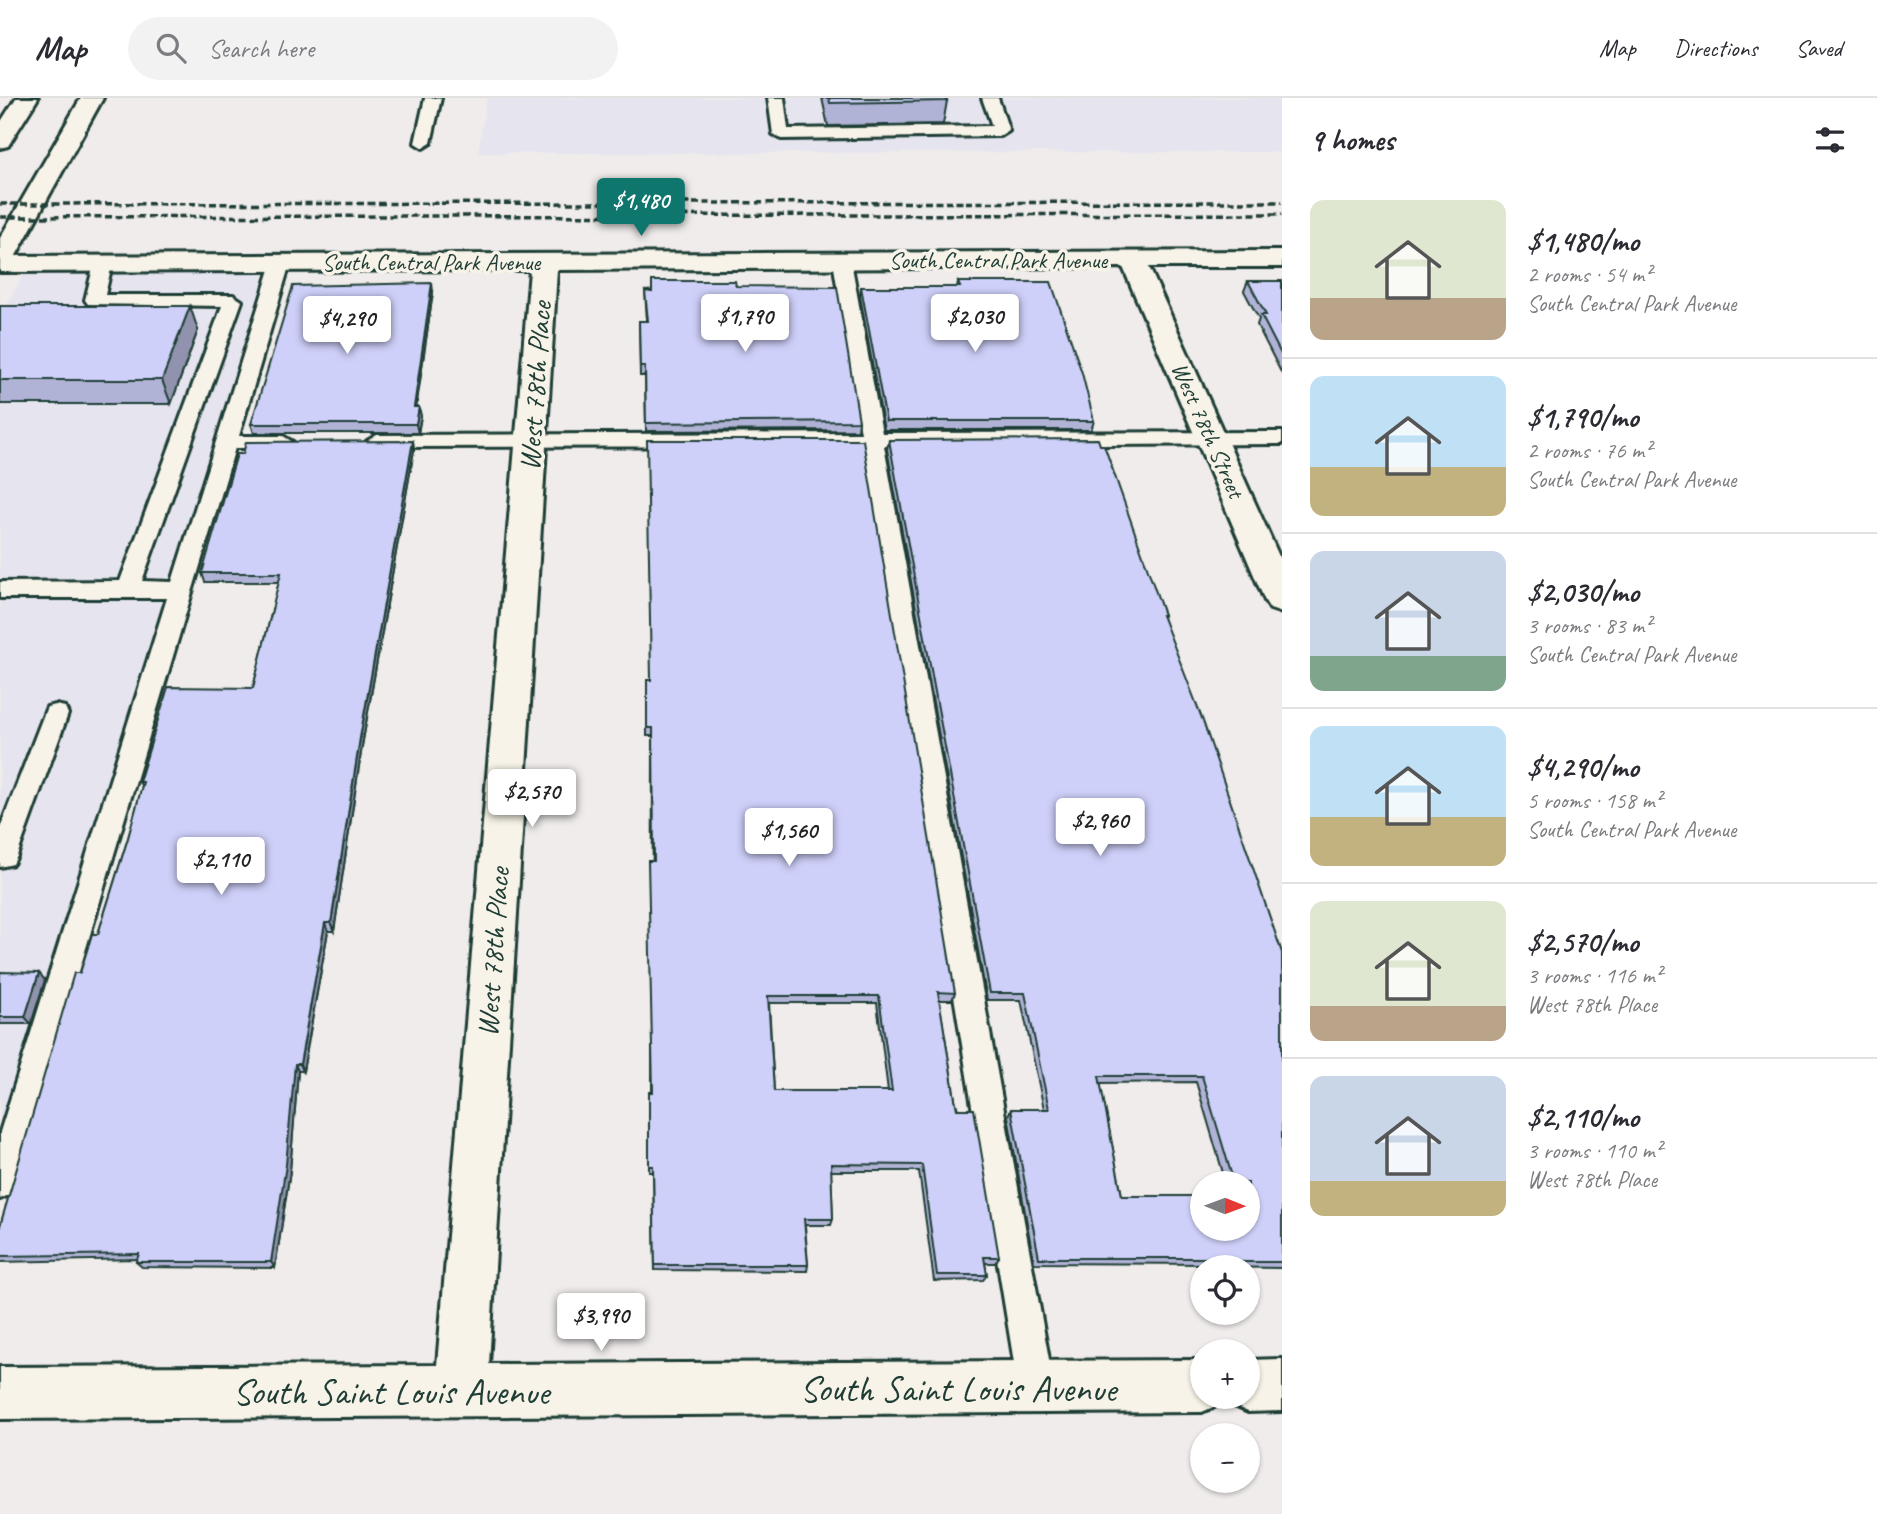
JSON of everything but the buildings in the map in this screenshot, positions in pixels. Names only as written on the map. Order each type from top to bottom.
[{"type":"street","points":[[0,141],[27,98]]},
{"type":"street","points":[[0,263],[92,98]]},
{"type":"street","name":"South Central Park Avenue","points":[[0,263],[1282,259]]},
{"type":"street","name":"West 78th Street","points":[[1133,260],[1282,601]]},
{"type":"street","name":"West 78th Place","points":[[461,1391],[544,262]]},
{"type":"street","points":[[1260,1386],[1282,1385]]},
{"type":"street","name":"South Saint Louis Avenue","points":[[0,1393],[1190,1386]]},
{"type":"lane","points":[[423,143],[433,98]]},
{"type":"lane","points":[[776,98],[781,134],[1001,131],[990,98]]},
{"type":"lane","points":[[842,261],[875,440],[1036,1387]]},
{"type":"lane","points":[[0,1183],[281,263]]},
{"type":"lane","points":[[103,264],[94,300],[233,301],[128,589]]},
{"type":"lane","points":[[351,442],[1282,438]]},
{"type":"lane","points":[[226,442],[309,442]]},
{"type":"lane","points":[[0,590],[181,590]]},
{"type":"lane","points":[[0,856],[4,856],[56,714]]},
{"type":"shaded area","points":[[487,98],[1282,98],[1282,152],[478,153]]},
{"type":"shaded area","points":[[278,271],[0,1183],[0,318],[24,273]]},
{"type":"railway","points":[[0,204],[1282,202]]},
{"type":"railway","points":[[0,217],[1282,214]]}]
